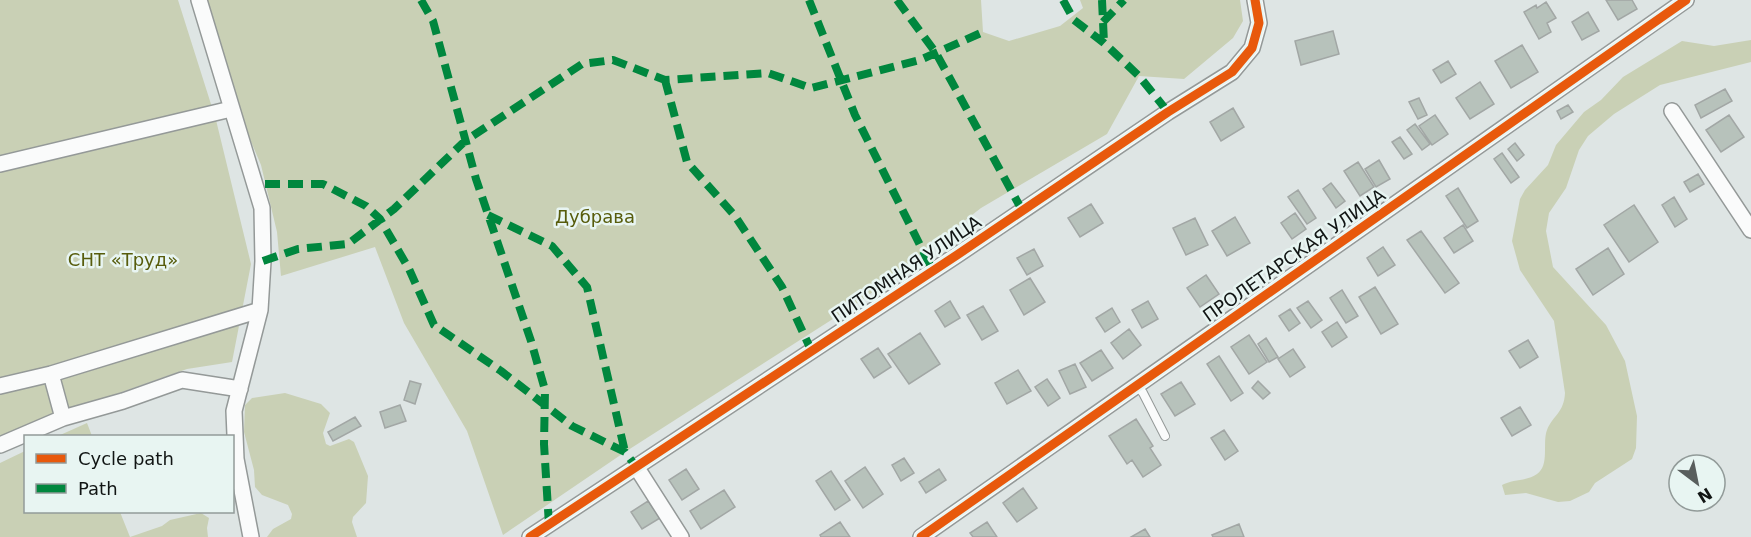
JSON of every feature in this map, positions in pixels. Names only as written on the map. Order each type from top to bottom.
[{"type":"street","points":[[199,0],[262,208],[263,261],[260,310],[234,411],[236,459],[251,537]]},
{"type":"street","name":"ПИТОМНАЯ УЛИЦА","points":[[530,537],[1014,218],[1168,112],[1232,72],[1252,48],[1259,23],[1255,0]]},
{"type":"street","name":"ПРОЛЕТАРСКАЯ УЛИЦА","points":[[921,537],[1686,0]]},
{"type":"street","points":[[0,164],[231,109]]},
{"type":"street","points":[[1672,111],[1751,230]]},
{"type":"street","points":[[0,386],[51,374],[260,310]]},
{"type":"street","points":[[51,374],[63,418]]},
{"type":"street","points":[[0,445],[63,418],[123,401],[182,380],[240,389]]},
{"type":"street","points":[[637,468],[681,537]]},
{"type":"lane","points":[[1137,385],[1165,436]]},
{"type":"green space","name":"СНТ «Труд»","points":[[0,0],[178,0],[216,120],[251,264],[232,362],[187,369],[17,429],[0,438]]},
{"type":"green space","name":"Дубрава","points":[[199,0],[981,0],[983,32],[1009,41],[1060,26],[1083,8],[1080,0],[1240,0],[1243,21],[1233,38],[1184,79],[1139,76],[1107,134],[981,208],[861,301],[625,452],[503,535],[467,431],[404,323],[375,247],[281,276],[277,232],[261,165],[211,48]]},
{"type":"green space","points":[[1751,40],[1751,62],[1660,85],[1614,114],[1588,136],[1579,150],[1566,188],[1549,213],[1546,231],[1553,267],[1606,325],[1625,361],[1637,416],[1636,448],[1632,459],[1595,483],[1589,492],[1570,501],[1558,502],[1526,493],[1505,495],[1502,485],[1529,478],[1541,470],[1545,460],[1547,430],[1563,405],[1565,393],[1554,321],[1520,270],[1512,241],[1520,199],[1525,190],[1548,165],[1556,145],[1584,112],[1601,100],[1623,77],[1682,41],[1714,46]]},
{"type":"green space","points":[[285,393],[321,404],[330,413],[323,433],[326,444],[330,446],[349,439],[354,442],[368,476],[366,503],[353,517],[352,522],[357,537],[267,537],[273,529],[291,519],[292,514],[288,505],[262,495],[255,487],[254,470],[244,432],[245,405],[252,398]]},
{"type":"green space","points":[[87,423],[92,435],[60,435]]},
{"type":"green space","points":[[24,451],[24,513],[120,513],[130,537],[0,537],[0,463]]},
{"type":"green space","points":[[201,513],[209,518],[208,537],[130,537],[162,526],[170,520]]},
{"type":"building","points":[[1606,0],[1632,0],[1637,9],[1618,20]]},
{"type":"building","points":[[1546,2],[1556,18],[1547,23],[1551,32],[1539,39],[1524,12]]},
{"type":"building","points":[[1588,12],[1599,31],[1582,40],[1572,22]]},
{"type":"building","points":[[1333,31],[1339,54],[1301,65],[1295,41]]},
{"type":"building","points":[[1522,45],[1538,72],[1511,88],[1495,61]]},
{"type":"building","points":[[1448,61],[1456,74],[1441,83],[1433,70]]},
{"type":"building","points":[[1480,82],[1494,104],[1470,119],[1456,98]]},
{"type":"building","points":[[1725,89],[1732,101],[1701,118],[1695,105]]},
{"type":"building","points":[[1419,98],[1427,115],[1418,119],[1409,102]]},
{"type":"building","points":[[1568,105],[1573,112],[1561,119],[1557,111]]},
{"type":"building","points":[[1233,108],[1244,127],[1221,141],[1210,122]]},
{"type":"building","points":[[1435,115],[1448,134],[1432,145],[1419,126]]},
{"type":"building","points":[[1729,115],[1744,137],[1721,152],[1706,130]]},
{"type":"building","points":[[1415,124],[1430,144],[1422,150],[1407,130]]},
{"type":"building","points":[[1400,137],[1412,154],[1404,159],[1392,142]]},
{"type":"building","points":[[1515,143],[1524,155],[1517,161],[1508,149]]},
{"type":"building","points":[[1502,153],[1519,177],[1511,183],[1494,159]]},
{"type":"building","points":[[1379,160],[1390,179],[1376,187],[1365,169]]},
{"type":"building","points":[[1358,162],[1374,187],[1360,196],[1344,171]]},
{"type":"building","points":[[1698,174],[1704,184],[1690,192],[1684,182]]},
{"type":"building","points":[[1331,183],[1345,201],[1336,208],[1323,189]]},
{"type":"building","points":[[1458,188],[1478,221],[1467,228],[1446,196]]},
{"type":"building","points":[[1298,190],[1316,218],[1307,224],[1288,197]]},
{"type":"building","points":[[1674,197],[1687,219],[1675,227],[1662,205]]},
{"type":"building","points":[[1091,204],[1103,223],[1080,237],[1068,218]]},
{"type":"building","points":[[1634,205],[1658,242],[1629,262],[1604,225]]},
{"type":"building","points":[[1295,213],[1306,229],[1292,239],[1281,223]]},
{"type":"building","points":[[1235,217],[1250,243],[1227,256],[1212,231]]},
{"type":"building","points":[[1195,218],[1208,245],[1186,255],[1173,228]]},
{"type":"building","points":[[1463,225],[1473,241],[1454,253],[1444,238]]},
{"type":"building","points":[[1421,231],[1459,283],[1445,293],[1407,240]]},
{"type":"building","points":[[1383,247],[1395,265],[1378,276],[1367,258]]},
{"type":"building","points":[[1608,248],[1624,274],[1593,295],[1576,269]]},
{"type":"building","points":[[1034,249],[1043,266],[1027,275],[1017,258]]},
{"type":"building","points":[[1206,275],[1219,294],[1200,307],[1187,288]]},
{"type":"building","points":[[1030,278],[1045,302],[1024,315],[1010,290]]},
{"type":"building","points":[[1375,287],[1398,324],[1381,334],[1359,297]]},
{"type":"building","points":[[1342,290],[1358,316],[1346,323],[1330,298]]},
{"type":"building","points":[[950,301],[960,318],[945,327],[935,311]]},
{"type":"building","points":[[1148,301],[1158,319],[1142,328],[1132,310]]},
{"type":"building","points":[[1308,301],[1322,320],[1311,328],[1297,308]]},
{"type":"building","points":[[983,306],[998,331],[982,340],[967,315]]},
{"type":"building","points":[[1112,308],[1120,322],[1105,332],[1096,318]]},
{"type":"building","points":[[1290,309],[1300,323],[1289,331],[1279,316]]},
{"type":"building","points":[[1337,322],[1347,337],[1332,347],[1322,332]]},
{"type":"building","points":[[1129,329],[1141,345],[1123,359],[1111,343]]},
{"type":"building","points":[[920,333],[940,364],[909,384],[888,354]]},
{"type":"building","points":[[1249,335],[1267,362],[1249,374],[1231,347]]},
{"type":"building","points":[[1266,338],[1278,357],[1269,362],[1258,344]]},
{"type":"building","points":[[1528,340],[1538,357],[1520,368],[1509,351]]},
{"type":"building","points":[[878,348],[891,367],[874,378],[861,359]]},
{"type":"building","points":[[1293,349],[1305,367],[1290,377],[1278,359]]},
{"type":"building","points":[[1101,350],[1113,368],[1092,381],[1080,363]]},
{"type":"building","points":[[1219,356],[1243,393],[1231,401],[1207,364]]},
{"type":"building","points":[[1075,364],[1086,387],[1070,394],[1059,371]]},
{"type":"building","points":[[1018,370],[1031,391],[1007,404],[995,383]]},
{"type":"building","points":[[1047,379],[1060,398],[1048,406],[1035,387]]},
{"type":"building","points":[[410,381],[421,384],[415,404],[404,400]]},
{"type":"building","points":[[1258,381],[1270,393],[1263,399],[1252,388]]},
{"type":"building","points":[[1181,382],[1195,404],[1175,416],[1161,394]]},
{"type":"building","points":[[400,405],[406,421],[385,428],[380,412]]},
{"type":"building","points":[[1520,407],[1531,425],[1512,436],[1501,418]]},
{"type":"building","points":[[355,417],[361,426],[333,441],[328,432]]},
{"type":"building","points":[[1136,419],[1153,446],[1150,448],[1161,465],[1143,477],[1132,460],[1127,464],[1109,436]]},
{"type":"building","points":[[1224,430],[1238,451],[1225,460],[1211,438]]},
{"type":"building","points":[[904,458],[914,473],[901,481],[892,465]]},
{"type":"building","points":[[865,467],[883,494],[863,508],[845,481]]},
{"type":"building","points":[[686,469],[699,489],[682,500],[669,480]]},
{"type":"building","points":[[939,469],[946,480],[926,493],[919,482]]},
{"type":"building","points":[[831,471],[850,500],[835,510],[816,481]]},
{"type":"building","points":[[1023,488],[1037,508],[1017,522],[1003,503]]},
{"type":"building","points":[[724,490],[735,507],[701,529],[690,511]]},
{"type":"building","points":[[648,501],[660,518],[642,529],[631,512]]},
{"type":"building","points":[[840,522],[850,537],[821,537],[820,535]]},
{"type":"building","points":[[987,522],[997,537],[973,537],[970,533]]},
{"type":"building","points":[[1239,524],[1244,537],[1213,537],[1212,535]]},
{"type":"building","points":[[1145,529],[1150,537],[1131,537]]},
{"type":"marked path","points":[[421,0],[433,21],[476,179],[531,341],[545,390],[544,444],[549,525]]},
{"type":"marked path","points":[[809,0],[855,115],[933,271]]},
{"type":"marked path","points":[[897,0],[936,53],[1023,212]]},
{"type":"marked path","points":[[1063,0],[1074,20],[1104,43],[1139,76],[1168,112]]},
{"type":"marked path","points":[[1102,0],[1104,43]]},
{"type":"marked path","points":[[1103,22],[1124,0]]},
{"type":"marked path","points":[[263,261],[298,249],[348,244],[394,209],[465,141],[582,64],[613,60],[665,80],[768,73],[811,88],[920,60],[983,32]]},
{"type":"marked path","points":[[665,80],[687,162],[735,216],[782,287],[812,352]]},
{"type":"marked path","points":[[265,184],[323,184],[366,206],[380,219],[409,269],[434,325],[501,371],[572,426],[625,452],[637,468]]},
{"type":"marked path","points":[[488,215],[552,246],[587,287],[625,452]]},
{"type":"cycle path","points":[[530,537],[957,255],[1168,112],[1232,72],[1252,48],[1259,23],[1255,0]]},
{"type":"cycle path","points":[[921,537],[1686,0]]}]
